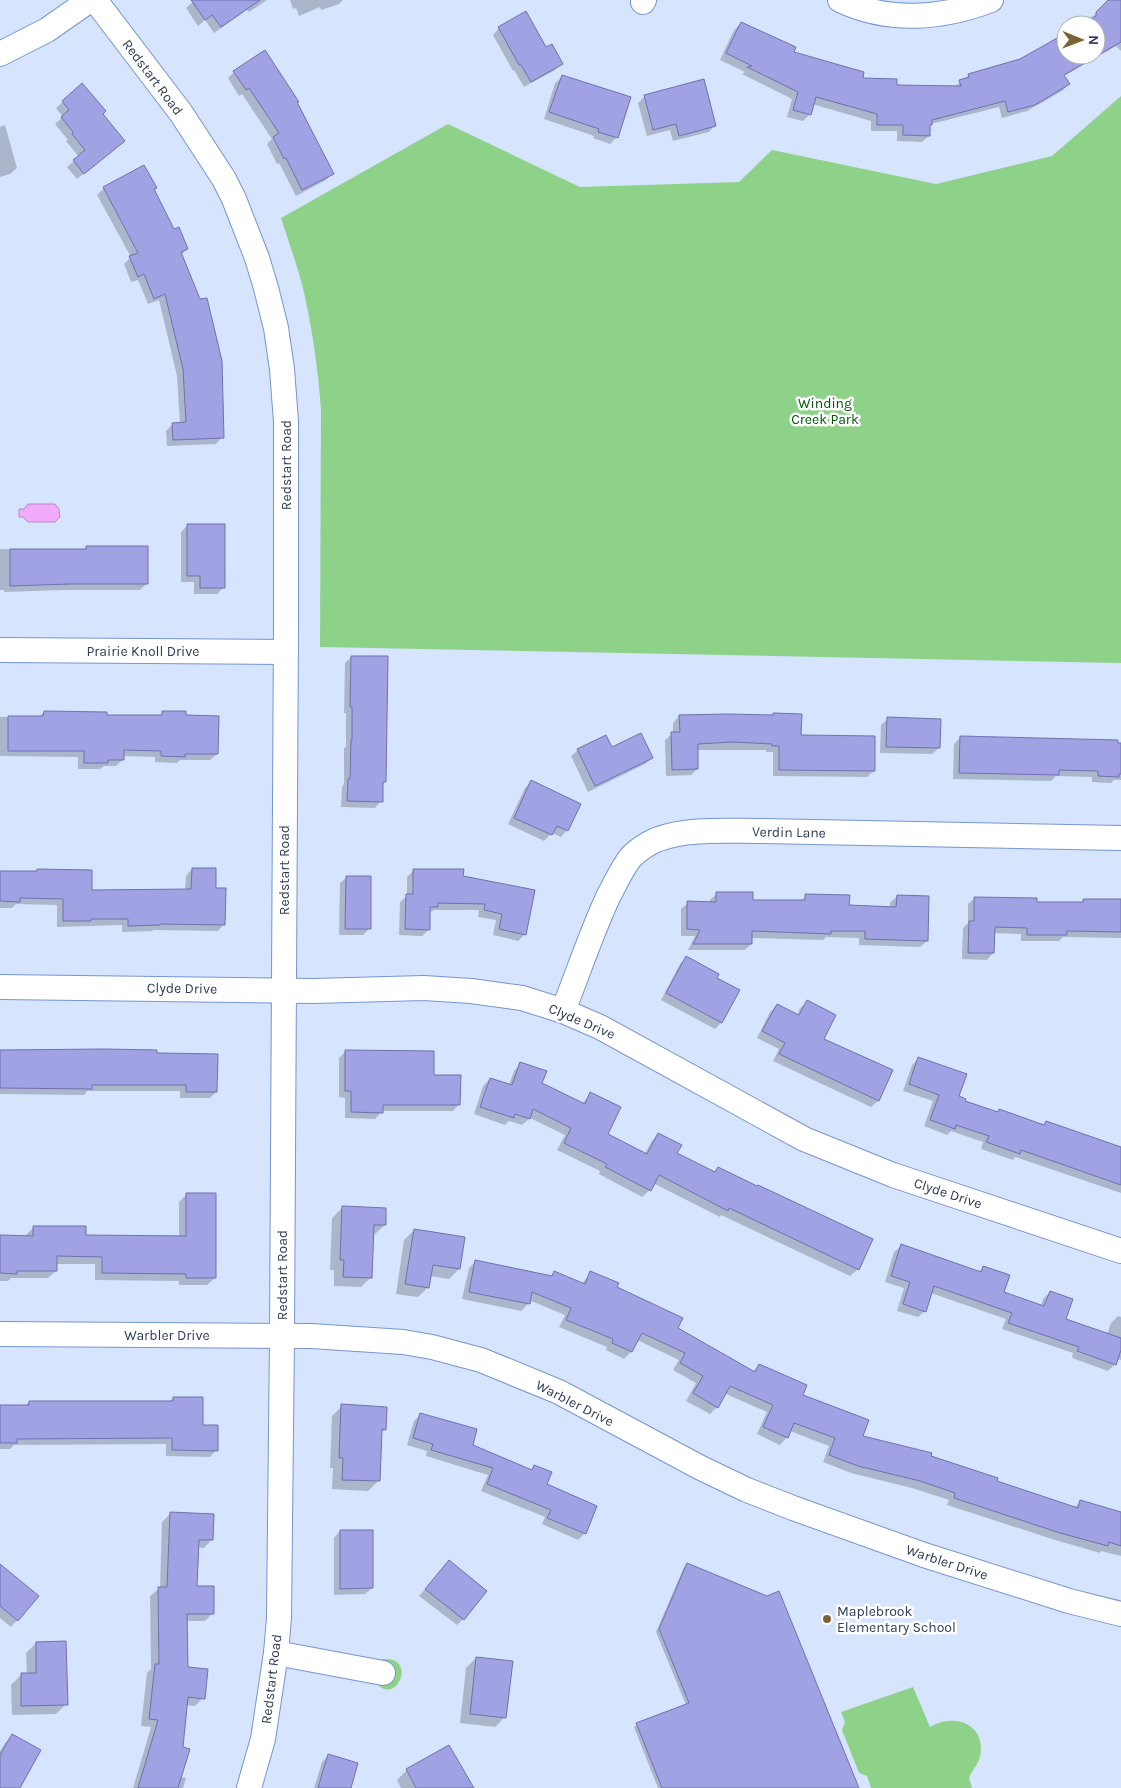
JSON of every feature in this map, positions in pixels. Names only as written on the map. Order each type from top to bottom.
[{"type":"street","points":[[0,54],[47,30],[90,0]]},
{"type":"street","name":"Redstart Road","points":[[95,0],[181,113],[224,179],[234,199],[266,288],[276,328],[282,370],[286,422],[286,652],[282,1336],[278,1618],[276,1652],[263,1739],[249,1788]]},
{"type":"street","points":[[840,0],[865,10],[900,16],[918,16],[950,13],[972,8],[990,0]]},
{"type":"street","name":"Prairie Knoll Drive","points":[[0,650],[286,652]]},
{"type":"street","name":"Verdin Lane","points":[[563,1011],[598,918],[617,880],[631,858],[645,846],[658,839],[704,832],[750,831],[1121,838]]},
{"type":"street","name":"Clyde Drive","points":[[0,987],[284,990],[434,988],[522,998],[563,1011],[600,1027],[804,1139],[894,1175],[1121,1251]]},
{"type":"street","name":"Warbler Drive","points":[[0,1334],[282,1336],[402,1342],[432,1347],[481,1360],[559,1392],[701,1468],[766,1497],[924,1555],[1069,1602],[1121,1614]]},
{"type":"street","points":[[276,1652],[383,1673]]},
{"type":"green space","name":"Winding Creek Park","points":[[1121,96],[1121,663],[320,647],[320,394],[306,300],[281,218],[448,124],[580,187],[739,182],[772,150],[936,184],[1052,156]]},
{"type":"green space","points":[[383,1659],[394,1660],[400,1665],[402,1673],[400,1680],[389,1689],[381,1687],[373,1679],[379,1661]]},
{"type":"green space","points":[[913,1687],[930,1727],[949,1721],[959,1721],[974,1729],[979,1737],[981,1746],[980,1757],[969,1778],[972,1788],[871,1788],[867,1776],[859,1773],[842,1730],[845,1722],[841,1712]]},
{"type":"shaded area","points":[[28,504],[55,504],[59,509],[60,517],[55,522],[28,522],[23,517],[19,517],[19,509],[24,509]]},
{"type":"building","points":[[191,0],[260,0],[221,27],[212,15],[205,20]]},
{"type":"building","points":[[1108,0],[1121,0],[1121,42],[1106,51],[1106,15],[1096,15],[1096,12]]},
{"type":"building","points":[[526,11],[546,47],[552,44],[563,64],[531,82],[521,65],[519,65],[498,27]]},
{"type":"building","points":[[741,22],[796,47],[794,52],[864,72],[863,78],[897,79],[897,85],[961,86],[959,80],[969,77],[968,74],[1020,59],[1056,39],[1056,65],[1081,65],[1064,75],[1070,84],[1035,105],[1008,112],[1005,101],[932,120],[930,136],[903,135],[903,125],[877,125],[877,114],[816,97],[811,115],[793,110],[798,92],[747,67],[752,66],[726,53]]},
{"type":"building","points":[[265,50],[299,102],[297,102],[334,174],[302,190],[273,137],[279,133],[249,88],[246,90],[233,71]]},
{"type":"building","points":[[562,75],[631,97],[618,138],[598,132],[599,129],[549,112]]},
{"type":"building","points":[[704,79],[716,126],[679,136],[676,124],[653,130],[644,95]]},
{"type":"building","points":[[82,83],[106,111],[103,114],[125,141],[84,174],[73,160],[85,150],[61,117],[69,110],[62,101]]},
{"type":"building","points":[[144,165],[157,188],[154,189],[174,229],[179,227],[188,249],[181,252],[200,299],[207,298],[222,361],[224,438],[173,440],[172,423],[186,422],[183,369],[165,294],[154,299],[144,274],[138,277],[129,256],[138,253],[103,187]]},
{"type":"building","points":[[187,524],[225,524],[225,588],[200,588],[200,576],[187,576]]},
{"type":"building","points":[[86,546],[148,546],[148,584],[10,586],[10,549],[86,549]]},
{"type":"building","points":[[351,656],[388,656],[386,782],[383,782],[383,802],[347,801],[352,740],[352,707],[350,707]]},
{"type":"building","points":[[44,711],[107,712],[107,715],[162,715],[162,711],[186,711],[186,715],[219,716],[218,754],[185,754],[185,757],[161,756],[161,751],[124,750],[124,760],[108,760],[108,763],[84,763],[84,751],[8,751],[8,716],[43,716]]},
{"type":"building","points":[[773,713],[802,714],[801,735],[875,736],[875,771],[779,770],[779,746],[732,742],[698,744],[698,769],[672,770],[671,732],[680,732],[679,715],[773,715]]},
{"type":"building","points":[[887,717],[941,719],[940,748],[886,747]]},
{"type":"building","points":[[641,733],[653,758],[595,786],[577,749],[606,735],[612,747]]},
{"type":"building","points":[[960,736],[1118,740],[1118,743],[1121,743],[1121,774],[1119,774],[1119,777],[1098,776],[1098,771],[1059,770],[1059,775],[959,773]]},
{"type":"building","points":[[531,780],[581,804],[568,831],[557,826],[552,835],[514,818]]},
{"type":"building","points":[[192,868],[216,868],[216,888],[226,888],[225,925],[160,924],[128,926],[128,919],[63,921],[63,899],[20,898],[20,902],[0,901],[0,871],[37,871],[37,869],[92,870],[92,890],[191,889]]},
{"type":"building","points":[[413,869],[464,869],[463,876],[535,890],[526,935],[499,929],[502,914],[484,910],[485,904],[438,903],[438,907],[430,907],[430,930],[405,929],[406,894],[413,894]]},
{"type":"building","points":[[346,876],[371,876],[371,929],[345,929]]},
{"type":"building","points":[[716,892],[753,892],[753,900],[805,900],[805,894],[850,895],[849,905],[896,907],[897,895],[929,896],[928,941],[865,939],[865,931],[831,931],[831,934],[752,931],[752,944],[693,944],[700,930],[687,929],[687,901],[716,902]]},
{"type":"building","points":[[974,897],[1037,898],[1037,902],[1083,902],[1083,899],[1121,899],[1121,932],[1067,931],[1067,935],[1027,935],[1027,928],[995,927],[994,953],[968,953],[969,921],[974,921]]},
{"type":"building","points":[[686,956],[719,974],[717,978],[740,990],[722,1023],[666,993]]},
{"type":"building","points":[[807,1000],[836,1015],[824,1039],[893,1070],[879,1101],[779,1054],[785,1043],[762,1031],[777,1004],[799,1015]]},
{"type":"building","points":[[0,1050],[157,1050],[157,1053],[218,1054],[217,1092],[186,1092],[186,1085],[92,1085],[92,1089],[0,1088]]},
{"type":"building","points":[[345,1050],[434,1051],[434,1075],[461,1075],[460,1105],[383,1105],[383,1113],[351,1112],[351,1091],[345,1091]]},
{"type":"building","points":[[918,1057],[967,1074],[959,1096],[966,1099],[965,1101],[998,1112],[999,1109],[1044,1125],[1046,1121],[1121,1147],[1121,1185],[1021,1150],[1020,1154],[986,1142],[989,1136],[956,1125],[955,1129],[930,1120],[939,1095],[909,1084]]},
{"type":"building","points":[[520,1062],[547,1071],[542,1083],[585,1104],[590,1092],[621,1107],[608,1134],[647,1154],[658,1133],[682,1145],[677,1153],[715,1172],[718,1167],[873,1239],[859,1270],[729,1208],[728,1211],[659,1175],[651,1191],[605,1167],[607,1164],[564,1143],[571,1128],[533,1109],[530,1119],[515,1114],[514,1118],[480,1107],[490,1078],[512,1085]]},
{"type":"building","points":[[186,1193],[216,1193],[216,1278],[186,1278],[186,1274],[102,1273],[102,1257],[57,1256],[57,1271],[17,1271],[17,1274],[0,1273],[0,1235],[33,1236],[33,1226],[86,1226],[86,1235],[186,1236]]},
{"type":"building","points":[[342,1206],[386,1208],[386,1225],[374,1225],[372,1278],[343,1277],[344,1260],[340,1260]]},
{"type":"building","points":[[414,1229],[465,1237],[460,1269],[433,1265],[429,1288],[405,1284]]},
{"type":"building","points":[[901,1244],[981,1272],[983,1266],[1010,1275],[1004,1292],[1044,1306],[1050,1291],[1073,1299],[1066,1319],[1121,1338],[1121,1350],[1116,1365],[1077,1351],[1079,1347],[1008,1323],[1012,1313],[934,1286],[926,1312],[903,1304],[910,1282],[891,1276]]},
{"type":"building","points":[[475,1260],[552,1276],[554,1271],[585,1284],[590,1271],[619,1283],[617,1287],[683,1318],[678,1328],[755,1372],[759,1364],[807,1385],[803,1395],[869,1420],[863,1436],[932,1453],[931,1456],[998,1478],[997,1481],[1078,1508],[1080,1500],[1121,1512],[1121,1546],[1109,1542],[1108,1546],[1060,1533],[954,1498],[955,1493],[920,1481],[858,1466],[829,1455],[835,1438],[794,1423],[788,1438],[763,1427],[773,1405],[730,1386],[718,1408],[693,1393],[703,1376],[680,1363],[685,1353],[642,1333],[632,1352],[612,1343],[613,1339],[566,1320],[571,1308],[532,1292],[530,1304],[469,1292]]},
{"type":"building","points":[[173,1397],[203,1397],[203,1425],[218,1425],[218,1451],[172,1450],[172,1438],[17,1439],[17,1443],[0,1443],[0,1405],[29,1405],[29,1401],[173,1401]]},
{"type":"building","points":[[341,1404],[387,1407],[386,1430],[382,1429],[380,1481],[342,1480],[343,1458],[339,1458]]},
{"type":"building","points":[[420,1413],[477,1429],[473,1445],[532,1470],[534,1465],[552,1472],[547,1484],[597,1506],[586,1534],[547,1518],[551,1510],[487,1484],[493,1468],[431,1450],[433,1444],[413,1438]]},
{"type":"building","points":[[170,1512],[214,1514],[213,1540],[199,1540],[197,1586],[214,1586],[214,1614],[187,1614],[188,1667],[208,1669],[205,1699],[188,1697],[183,1747],[190,1749],[178,1788],[138,1788],[158,1720],[149,1719],[155,1664],[159,1664],[158,1587],[167,1587]]},
{"type":"building","points":[[340,1530],[373,1530],[373,1588],[340,1589]]},
{"type":"building","points":[[449,1560],[487,1591],[464,1620],[425,1589]]},
{"type":"building","points":[[687,1563],[767,1596],[779,1591],[859,1788],[662,1788],[636,1723],[689,1703],[659,1629]]},
{"type":"building","points":[[0,1564],[39,1596],[18,1621],[0,1606]]},
{"type":"building","points":[[66,1641],[68,1705],[21,1706],[21,1673],[36,1673],[36,1642]]},
{"type":"building","points":[[476,1657],[513,1661],[506,1718],[470,1714]]},
{"type":"building","points":[[12,1734],[41,1750],[20,1788],[0,1788],[0,1755]]},
{"type":"building","points":[[449,1745],[474,1788],[416,1788],[406,1769]]},
{"type":"building","points":[[328,1754],[358,1763],[351,1788],[318,1788]]},
{"type":"place","name":"Maplebrook Elementary School","points":[[827,1619]]}]
